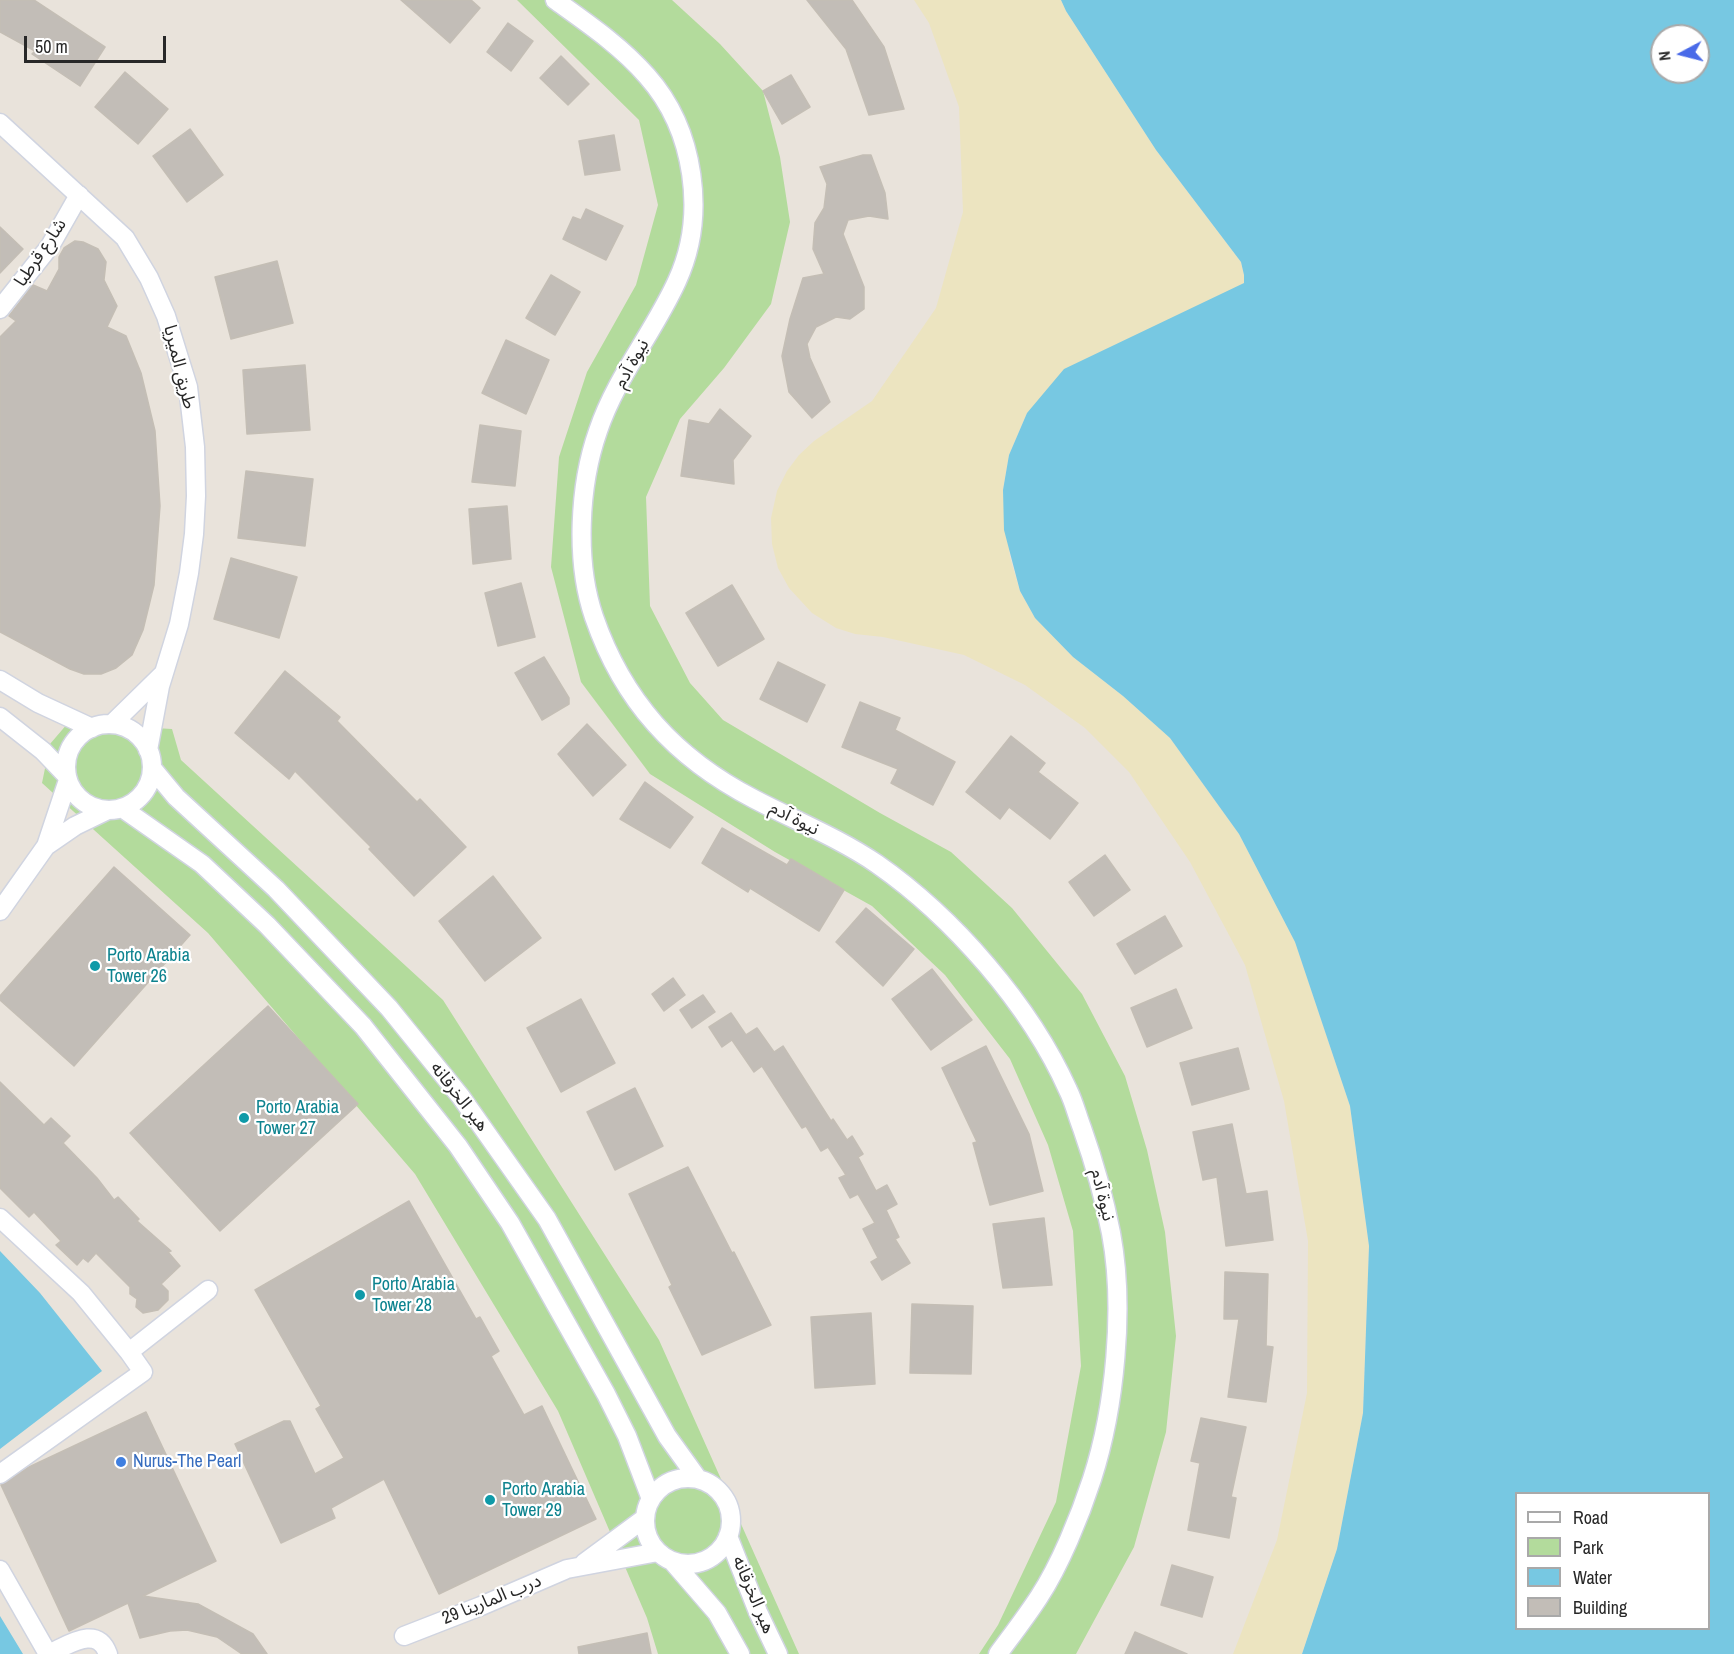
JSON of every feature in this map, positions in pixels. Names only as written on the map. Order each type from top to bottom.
[{"type":"street","name":"نيوة آدم","points":[[555,0],[616,45],[650,78],[673,113],[687,145],[693,185],[692,232],[680,277],[622,380],[599,427],[586,470],[581,517],[585,570],[593,614],[621,679],[658,730],[700,767],[749,797],[875,862],[959,934],[1008,992],[1040,1038],[1069,1090],[1094,1163],[1112,1236],[1117,1290],[1116,1349],[1106,1419],[1092,1478],[1070,1536],[1040,1595],[998,1654]]},
{"type":"street","name":"طريق الميريا","points":[[0,123],[126,238],[149,278],[166,316],[188,387],[195,447],[194,534],[179,624],[156,699],[148,750]]},
{"type":"street","name":"شارع قرطبا","points":[[0,309],[50,246],[79,195]]},
{"type":"street","name":"طريق الميريا","points":[[112,724],[164,673]]},
{"type":"street","points":[[0,680],[38,703],[92,728]]},
{"type":"street","points":[[0,717],[43,752],[68,778]]},
{"type":"street","points":[[46,846],[75,826],[115,809],[141,796],[149,783],[152,768],[144,743],[134,732],[112,724],[92,728],[79,737],[69,751],[66,767],[75,793],[86,804],[115,809]]},
{"type":"street","name":"هير الخرقانه","points":[[152,768],[176,797],[276,889],[389,1008],[460,1097],[547,1219],[667,1436],[698,1479]]},
{"type":"street","points":[[0,911],[46,846],[68,778]]},
{"type":"street","name":"هير الخرقانه","points":[[115,809],[202,864],[267,925],[363,1026],[458,1146],[510,1223],[606,1394],[627,1436],[651,1499]]},
{"type":"street","points":[[0,1218],[81,1293],[129,1352],[142,1372],[0,1474]]},
{"type":"street","points":[[129,1352],[208,1290]]},
{"type":"street","points":[[684,1478],[698,1479],[711,1485],[722,1494],[729,1507],[731,1522],[728,1536],[719,1551],[706,1561],[689,1565],[665,1557],[650,1542],[645,1518],[651,1499],[659,1489],[671,1481],[684,1478]]},
{"type":"street","name":"درب المارينا 29","points":[[581,1566],[645,1518]]},
{"type":"street","name":"هير الخرقانه","points":[[728,1536],[758,1612],[778,1654]]},
{"type":"street","name":"هير الخرقانه","points":[[665,1557],[717,1613],[740,1654]]},
{"type":"street","name":"درب المارينا 29","points":[[404,1636],[482,1606],[567,1569],[665,1557]]},
{"type":"street","points":[[0,1570],[48,1654],[85,1638],[95,1638],[101,1642],[108,1654]]},
{"type":"green space","points":[[517,0],[672,0],[720,44],[763,91],[780,157],[790,222],[771,304],[724,368],[680,419],[646,497],[650,606],[690,683],[723,720],[880,813],[951,852],[1012,908],[1082,994],[1125,1076],[1147,1150],[1165,1232],[1176,1336],[1166,1432],[1134,1547],[1076,1654],[979,1654],[998,1625],[1056,1502],[1081,1366],[1073,1231],[1048,1145],[1010,1059],[945,975],[872,906],[775,852],[650,774],[581,682],[551,567],[559,457],[587,372],[636,285],[658,205],[639,120]]},
{"type":"green space","points":[[68,723],[172,729],[181,760],[443,1000],[659,1340],[799,1654],[658,1654],[647,1618],[558,1411],[415,1174],[208,933],[42,783],[50,744]]},
{"type":"sand","points":[[914,0],[1061,0],[1156,150],[1241,262],[1244,283],[1027,413],[1009,455],[1003,490],[1010,557],[1020,591],[1035,618],[1073,657],[1123,696],[1170,738],[1239,834],[1295,942],[1350,1106],[1369,1246],[1363,1413],[1337,1549],[1302,1654],[1233,1654],[1277,1540],[1307,1393],[1308,1241],[1284,1101],[1245,965],[1190,862],[1129,772],[1085,728],[1025,685],[964,655],[883,637],[855,634],[836,628],[812,613],[789,588],[778,568],[772,544],[771,518],[777,491],[787,471],[814,441],[872,401],[936,308],[963,212],[959,107],[929,23]]},
{"type":"water","points":[[1061,0],[1734,0],[1734,1654],[1302,1654],[1337,1549],[1363,1413],[1369,1246],[1350,1106],[1295,942],[1239,834],[1170,738],[1123,696],[1073,657],[1035,618],[1020,591],[1004,530],[1003,490],[1009,455],[1027,413],[1064,369],[1244,283],[1241,262],[1156,150]]},
{"type":"water","points":[[0,1251],[40,1293],[102,1371],[0,1449]]},
{"type":"water","points":[[0,1616],[23,1654],[0,1654]]},
{"type":"building","points":[[0,0],[34,0],[105,47],[80,86],[32,54],[35,51],[0,32]]},
{"type":"building","points":[[401,0],[471,0],[480,8],[450,43]]},
{"type":"building","points":[[807,0],[852,0],[884,47],[904,109],[869,115],[846,49]]},
{"type":"building","points":[[508,23],[533,41],[511,71],[487,52]]},
{"type":"building","points":[[561,56],[589,84],[568,105],[540,78]]},
{"type":"building","points":[[125,72],[168,109],[138,144],[95,107]]},
{"type":"building","points":[[791,75],[810,107],[782,124],[763,91]]},
{"type":"building","points":[[190,129],[223,175],[187,202],[153,156]]},
{"type":"building","points":[[614,135],[620,170],[585,175],[579,141]]},
{"type":"building","points":[[863,155],[871,155],[885,193],[888,219],[869,216],[848,220],[843,234],[864,287],[864,309],[850,319],[836,317],[816,327],[807,344],[810,358],[830,402],[812,418],[789,392],[782,356],[790,319],[803,278],[824,274],[813,249],[815,223],[824,208],[827,184],[820,167]]},
{"type":"building","points":[[586,209],[623,226],[606,260],[563,239],[573,217],[581,220]]},
{"type":"building","points":[[0,227],[23,249],[0,273]]},
{"type":"building","points":[[75,241],[98,249],[106,262],[104,280],[117,306],[107,327],[126,336],[141,373],[155,431],[160,506],[154,585],[143,630],[132,655],[116,668],[101,674],[84,674],[70,669],[0,632],[0,337],[16,321],[9,316],[33,285],[47,291],[59,269],[59,257],[64,248]]},
{"type":"building","points":[[277,261],[293,323],[231,339],[215,277]]},
{"type":"building","points":[[551,275],[580,292],[555,335],[526,318]]},
{"type":"building","points":[[506,340],[549,360],[526,414],[482,393]]},
{"type":"building","points":[[305,365],[310,430],[247,434],[243,370]]},
{"type":"building","points":[[720,409],[751,436],[733,460],[734,484],[681,476],[689,420],[709,424]]},
{"type":"building","points":[[480,425],[521,431],[515,486],[472,482]]},
{"type":"building","points":[[246,471],[313,479],[305,546],[238,538]]},
{"type":"building","points":[[507,506],[511,559],[473,564],[469,509]]},
{"type":"building","points":[[231,558],[297,577],[279,638],[214,619]]},
{"type":"building","points":[[521,583],[535,637],[498,646],[485,593]]},
{"type":"building","points":[[732,585],[764,639],[718,666],[686,613]]},
{"type":"building","points":[[544,657],[569,698],[569,704],[542,720],[515,673]]},
{"type":"building","points":[[778,662],[825,685],[807,722],[760,699]]},
{"type":"building","points":[[285,671],[340,717],[337,721],[417,802],[420,799],[466,847],[414,896],[369,849],[371,847],[295,771],[289,779],[235,733]]},
{"type":"building","points":[[860,702],[900,718],[895,730],[955,762],[933,805],[891,783],[898,769],[842,747]]},
{"type":"building","points":[[587,724],[626,765],[593,796],[558,754]]},
{"type":"building","points":[[1011,736],[1045,763],[1038,772],[1078,803],[1050,839],[1009,807],[1000,819],[966,792]]},
{"type":"building","points":[[645,782],[693,817],[670,848],[620,819]]},
{"type":"building","points":[[722,828],[787,865],[791,859],[844,890],[819,931],[750,888],[748,892],[702,863]]},
{"type":"building","points":[[1105,855],[1130,890],[1094,916],[1069,882]]},
{"type":"building","name":"Porto Arabia Tower 26","points":[[114,867],[190,935],[74,1066],[0,1000],[0,996]]},
{"type":"building","points":[[493,876],[541,938],[485,981],[439,921]]},
{"type":"building","points":[[866,908],[914,949],[883,986],[836,942]]},
{"type":"building","points":[[1165,916],[1182,946],[1135,974],[1117,944]]},
{"type":"building","points":[[932,969],[972,1020],[931,1050],[892,999]]},
{"type":"building","points":[[673,978],[685,995],[664,1011],[652,994]]},
{"type":"building","points":[[1176,989],[1192,1028],[1147,1047],[1131,1008]]},
{"type":"building","points":[[703,995],[715,1012],[692,1028],[680,1010]]},
{"type":"building","points":[[581,999],[615,1063],[561,1092],[527,1028]]},
{"type":"building","name":"Porto Arabia Tower 27","points":[[268,1006],[358,1104],[220,1231],[130,1133]]},
{"type":"building","points":[[731,1013],[746,1035],[757,1028],[774,1052],[783,1046],[831,1121],[833,1119],[847,1140],[852,1136],[863,1154],[858,1157],[876,1191],[887,1185],[897,1204],[886,1210],[899,1237],[895,1239],[910,1263],[882,1280],[871,1262],[878,1258],[863,1229],[875,1223],[858,1194],[850,1198],[839,1178],[846,1175],[828,1147],[821,1151],[806,1126],[802,1128],[762,1066],[754,1072],[732,1040],[722,1047],[709,1027]]},
{"type":"building","points":[[986,1046],[1029,1134],[1043,1191],[990,1205],[973,1143],[977,1142],[942,1068]]},
{"type":"building","points":[[1238,1048],[1249,1089],[1192,1105],[1180,1063]]},
{"type":"building","points":[[0,1082],[44,1125],[51,1118],[70,1136],[63,1143],[97,1178],[114,1200],[118,1197],[139,1219],[137,1221],[171,1251],[168,1252],[180,1266],[161,1284],[168,1291],[168,1300],[158,1310],[143,1313],[136,1307],[137,1299],[130,1294],[130,1287],[96,1253],[88,1262],[83,1258],[77,1265],[56,1245],[61,1241],[34,1212],[29,1217],[0,1188]]},
{"type":"building","points":[[635,1088],[663,1146],[615,1170],[587,1112]]},
{"type":"building","points":[[1232,1124],[1246,1194],[1267,1191],[1273,1240],[1226,1246],[1217,1177],[1203,1180],[1193,1132]]},
{"type":"building","points":[[688,1167],[771,1325],[702,1355],[669,1287],[672,1285],[629,1194]]},
{"type":"building","points":[[409,1201],[476,1319],[480,1317],[499,1351],[491,1356],[524,1415],[542,1406],[596,1519],[439,1594],[384,1479],[331,1508],[335,1518],[281,1543],[235,1444],[284,1421],[290,1421],[315,1474],[344,1458],[316,1409],[321,1406],[255,1290]]},
{"type":"building","points":[[1044,1218],[1052,1285],[1003,1288],[993,1224]]},
{"type":"building","points":[[1225,1272],[1268,1274],[1266,1346],[1273,1347],[1266,1402],[1228,1397],[1239,1319],[1224,1319]]},
{"type":"building","points":[[912,1304],[973,1306],[971,1374],[910,1373]]},
{"type":"building","points":[[871,1313],[875,1384],[815,1388],[811,1317]]},
{"type":"building","points":[[146,1412],[216,1561],[143,1596],[198,1604],[253,1634],[267,1654],[242,1654],[217,1637],[187,1630],[170,1631],[140,1638],[128,1603],[69,1631],[1,1485],[29,1467]]},
{"type":"building","points":[[1201,1418],[1246,1427],[1231,1497],[1236,1498],[1229,1538],[1188,1530],[1200,1463],[1191,1461]]},
{"type":"building","points":[[1172,1565],[1213,1577],[1202,1617],[1161,1605]]},
{"type":"building","points":[[1135,1632],[1187,1654],[1125,1654]]},
{"type":"building","points":[[647,1633],[651,1654],[579,1654],[578,1647]]},
{"type":"place","name":"Porto Arabia Tower 26","points":[[95,966]]},
{"type":"place","name":"Porto Arabia Tower 27","points":[[244,1118]]},
{"type":"place","name":"Porto Arabia Tower 28","points":[[360,1295]]},
{"type":"place","name":"Nurus-The Pearl","points":[[121,1462]]},
{"type":"place","name":"Porto Arabia Tower 29","points":[[490,1500]]}]
